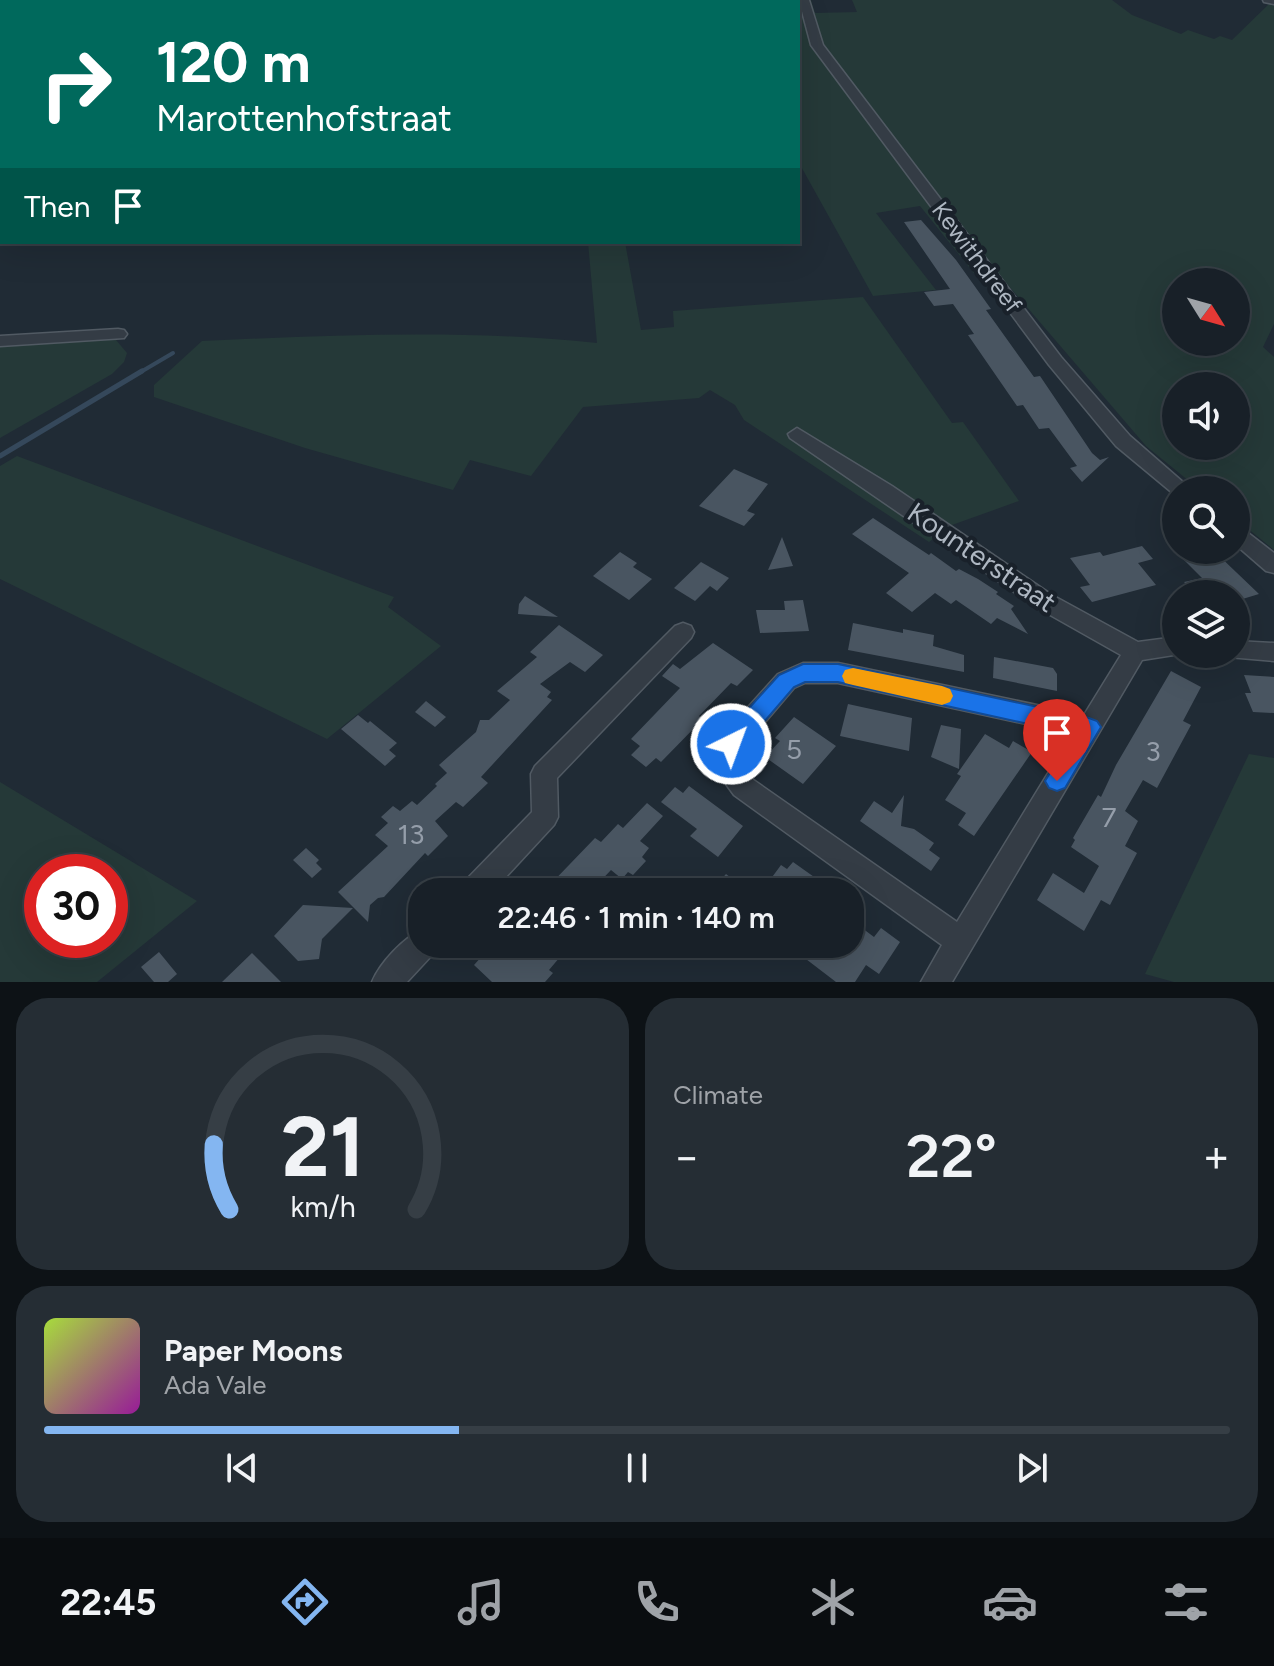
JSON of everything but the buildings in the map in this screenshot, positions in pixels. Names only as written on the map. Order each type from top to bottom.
[{"type":"street","name":"Kewithdreef","points":[[804,0],[817,45],[1055,361],[1123,441],[1165,476]]},
{"type":"street","points":[[0,341],[118,334]]},
{"type":"street","name":"Kounterstraat","points":[[797,434],[1044,601],[1135,652]]},
{"type":"street","points":[[1250,545],[1274,565]]},
{"type":"street","points":[[486,878],[545,817],[544,774],[683,632]]},
{"type":"street","points":[[936,982],[1135,652],[1162,648]]},
{"type":"street","points":[[1250,651],[1274,652]]},
{"type":"street","points":[[960,941],[743,787],[728,769],[731,744],[786,681],[803,673],[838,673],[1089,727]]},
{"type":"street","points":[[387,982],[410,958]]},
{"type":"green space","points":[[800,0],[811,0],[815,13],[857,12],[852,0],[1112,0],[1132,15],[1181,34],[1188,30],[1214,39],[1220,36],[1232,40],[1270,3],[1274,3],[1274,324],[1263,347],[1274,357],[1274,550],[1250,530],[1250,476],[1183,476],[1163,460],[1250,460],[1250,372],[1162,372],[1162,459],[1146,446],[1008,285],[985,287],[920,206],[876,213],[936,290],[873,296],[800,165]]},
{"type":"green space","points":[[588,244],[625,244],[641,330],[674,327],[673,311],[863,297],[952,423],[963,422],[1019,501],[952,525],[929,542],[744,420],[735,405],[710,390],[699,398],[583,407],[531,476],[470,460],[453,490],[305,448],[154,397],[154,385],[202,341],[449,335],[597,343]]},
{"type":"green space","points":[[83,339],[116,340],[127,353],[124,362],[112,374],[0,438],[0,346]]},
{"type":"green space","points":[[17,456],[394,597],[388,607],[441,646],[327,739],[0,579],[0,466]]},
{"type":"green space","points":[[1249,754],[1274,758],[1274,982],[1174,982],[1145,974]]},
{"type":"green space","points":[[0,782],[119,854],[24,854],[24,958],[127,958],[97,982],[0,982]]},
{"type":"green space","points":[[128,859],[197,901],[128,957]]},
{"type":"waterway","points":[[139,373],[173,353]]},
{"type":"waterway","points":[[0,456],[142,371]]},
{"type":"slow traffic","points":[[853,676],[942,696]]},
{"type":"route","points":[[731,744],[786,681],[803,673],[838,673],[1089,727],[1057,781]]}]
